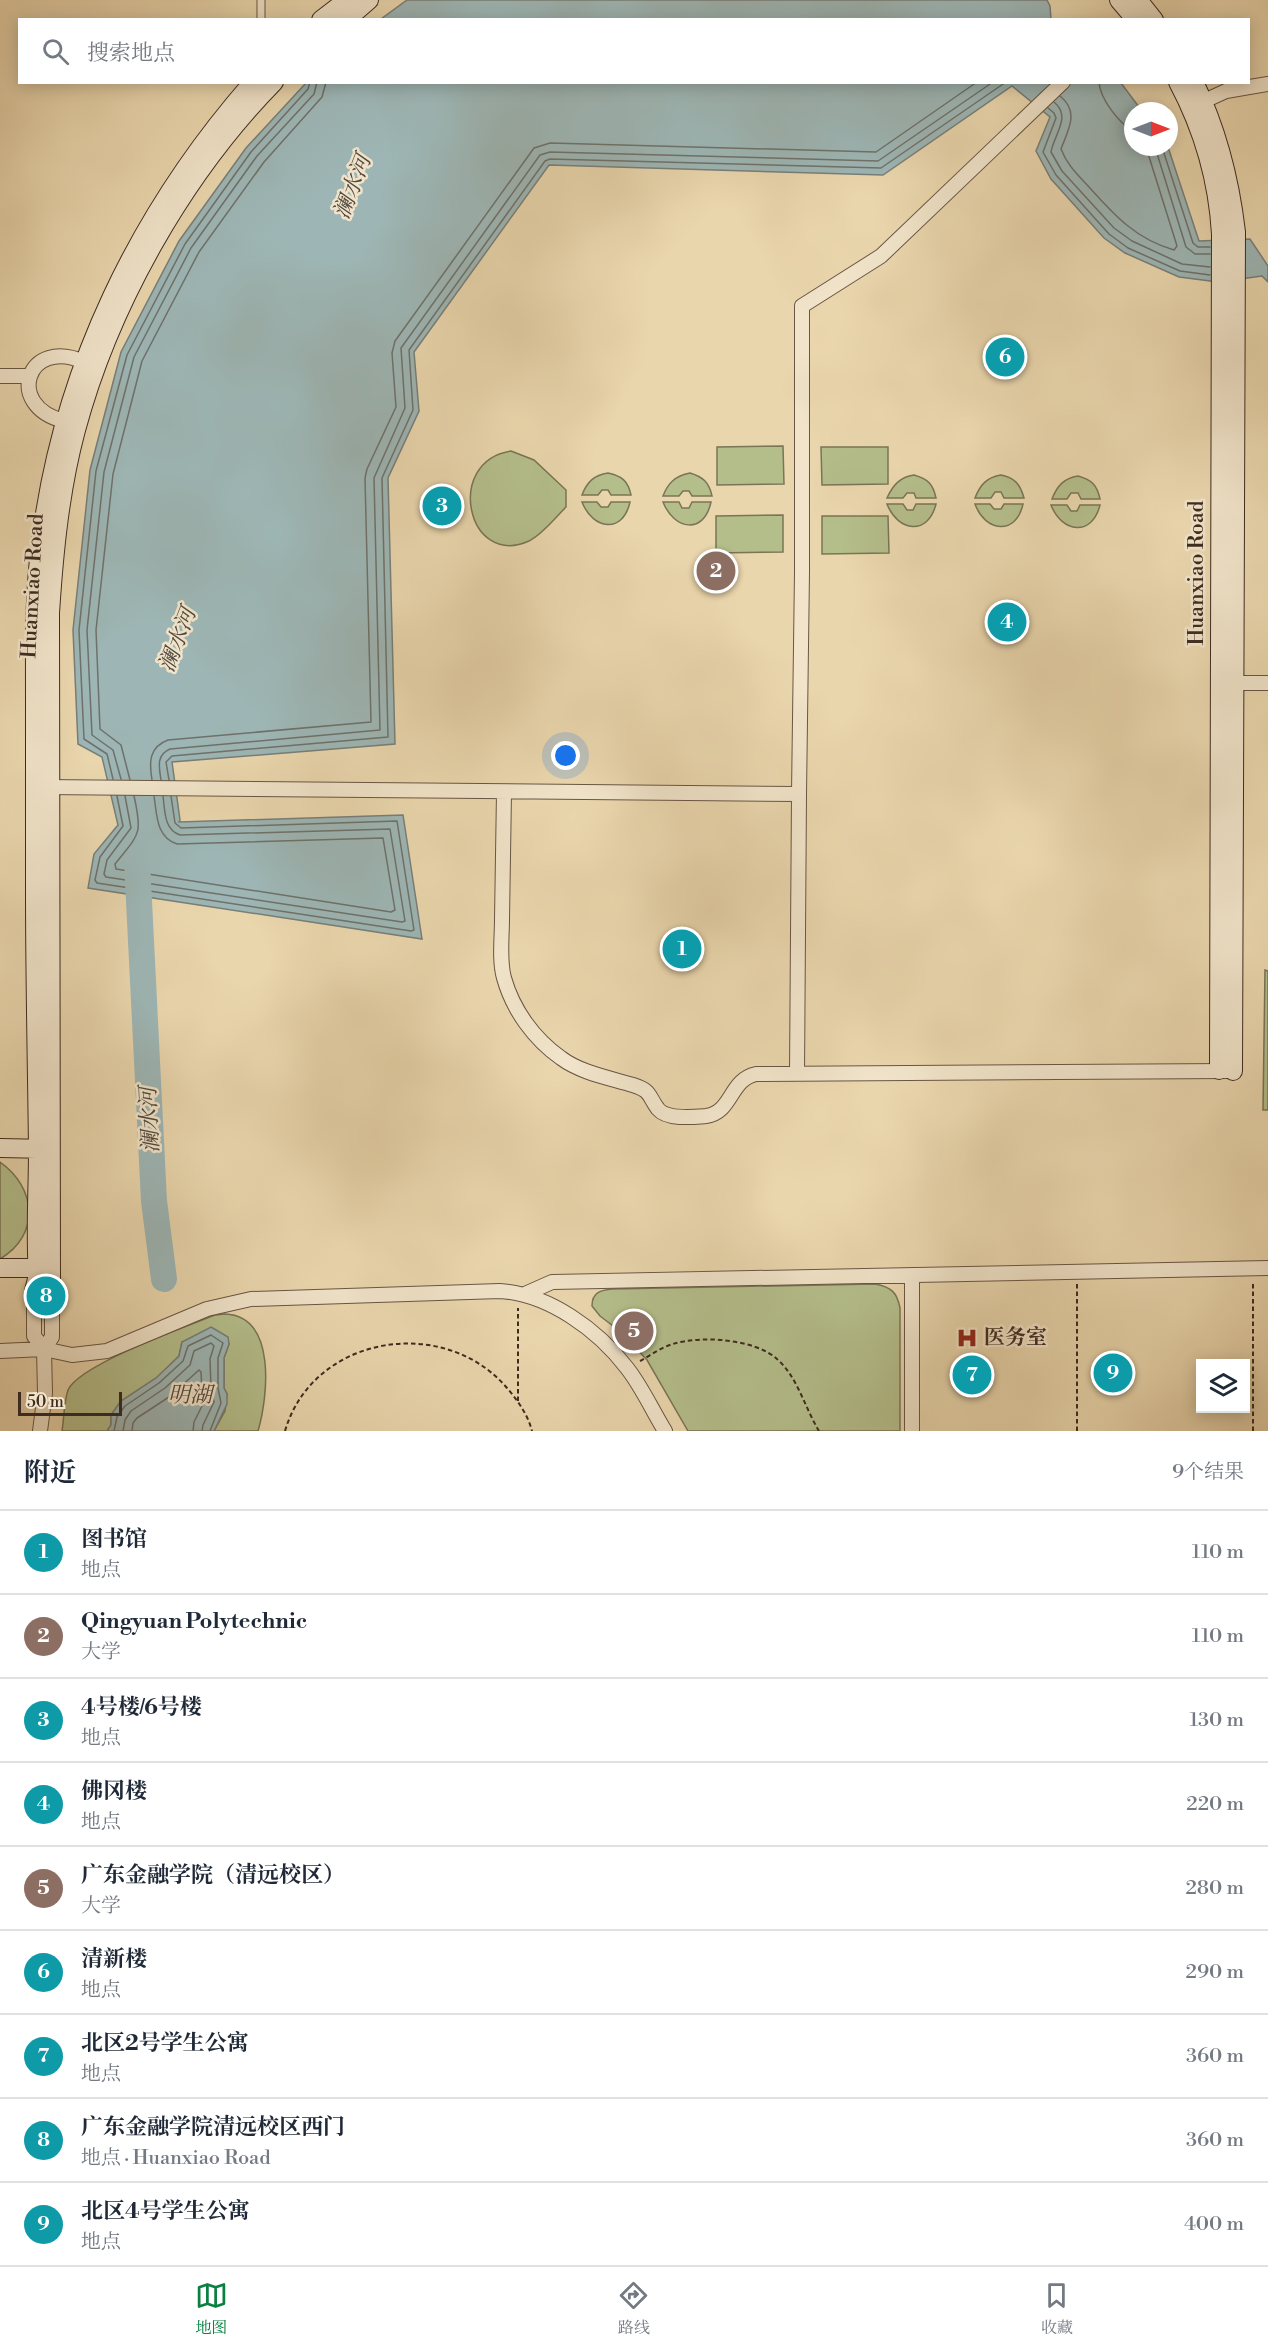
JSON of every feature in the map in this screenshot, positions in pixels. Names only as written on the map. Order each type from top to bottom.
[{"type":"street","points":[[324,18],[346,0]]},
{"type":"street","points":[[348,18],[369,0]]},
{"type":"street","points":[[1119,0],[1151,18]]},
{"type":"street","name":"Huanxiao Road","points":[[43,787],[35,652],[40,544],[64,421],[84,362],[135,249],[162,202],[198,150],[251,84]]},
{"type":"street","name":"Huanxiao Road","points":[[42,1296],[44,1264],[43,787],[50,614],[61,503],[76,429],[103,350],[143,265],[197,174],[217,145],[272,84]]},
{"type":"street","points":[[798,1074],[802,306],[881,256],[1061,84]]},
{"type":"street","name":"Huanxiao Road","points":[[1179,84],[1199,127],[1228,233]]},
{"type":"street","name":"Huanxiao Road","points":[[1195,84],[1222,158],[1233,206],[1228,233],[1226,1071]]},
{"type":"street","points":[[1202,102],[1226,91],[1268,84]]},
{"type":"street","points":[[64,421],[38,410],[30,394],[30,376],[33,369],[47,358],[66,356],[84,362]]},
{"type":"street","points":[[0,376],[30,376]]},
{"type":"street","points":[[1227,683],[1268,683]]},
{"type":"street","points":[[43,787],[799,794]]},
{"type":"street","points":[[504,792],[502,967],[507,988],[519,1013],[539,1040],[562,1059],[647,1091],[659,1110],[667,1115],[705,1116],[715,1113],[726,1104],[742,1079],[749,1076],[1226,1071]]},
{"type":"street","points":[[0,1148],[44,1149]]},
{"type":"street","points":[[0,1268],[44,1264]]},
{"type":"street","points":[[522,1294],[552,1282],[1268,1268]]},
{"type":"street","points":[[912,1275],[912,1431]]},
{"type":"street","points":[[0,1351],[44,1350],[72,1354],[107,1351],[207,1309],[250,1299],[500,1291],[540,1299],[574,1320],[615,1353],[628,1369],[665,1431]]},
{"type":"street","points":[[40,1431],[45,1393],[44,1350],[34,1336],[42,1296]]},
{"type":"lane","points":[[261,0],[261,18]]},
{"type":"path","points":[[1253,1269],[1253,1431]]},
{"type":"path","points":[[1077,1272],[1077,1431]]},
{"type":"path","points":[[518,1401],[522,1294]]},
{"type":"path","points":[[628,1369],[674,1344],[695,1340],[718,1340],[755,1347],[777,1359],[786,1369],[819,1431]]},
{"type":"path","points":[[285,1431],[304,1395],[325,1372],[352,1355],[381,1345],[412,1342],[443,1347],[472,1359],[497,1377],[518,1401],[532,1431]]},
{"type":"green space","points":[[783,446],[784,484],[717,485],[717,447]]},
{"type":"green space","points":[[821,447],[888,447],[888,484],[822,485]]},
{"type":"green space","points":[[511,451],[534,460],[566,490],[566,507],[534,538],[508,546],[491,540],[478,527],[472,510],[471,491],[477,473],[490,459]]},
{"type":"green space","points":[[608,473],[624,480],[631,495],[611,495],[608,490],[602,490],[598,495],[582,495],[592,480]]},
{"type":"green space","points":[[690,473],[705,481],[712,496],[692,496],[689,491],[683,491],[679,496],[663,496],[673,481]]},
{"type":"green space","points":[[914,475],[929,483],[936,498],[916,498],[914,493],[907,493],[903,498],[887,498],[898,482]]},
{"type":"green space","points":[[1001,475],[1016,482],[1024,498],[1004,498],[1001,492],[995,492],[991,498],[975,498],[985,482]]},
{"type":"green space","points":[[1078,476],[1093,484],[1100,499],[1081,499],[1078,493],[1071,493],[1067,499],[1052,499],[1062,483]]},
{"type":"green space","points":[[582,502],[597,502],[601,507],[608,507],[611,502],[630,502],[621,519],[608,524],[600,523],[593,518]]},
{"type":"green space","points":[[663,502],[679,502],[682,508],[689,508],[692,502],[711,502],[702,520],[688,525],[674,518]]},
{"type":"green space","points":[[887,504],[903,504],[907,510],[913,510],[916,504],[936,504],[927,521],[913,526],[905,525],[898,520]]},
{"type":"green space","points":[[975,504],[990,504],[994,509],[1001,509],[1004,504],[1023,504],[1014,521],[1000,526],[993,525],[986,520]]},
{"type":"green space","points":[[1051,505],[1067,505],[1071,511],[1077,511],[1080,505],[1100,505],[1091,522],[1077,528],[1062,521]]},
{"type":"green space","points":[[783,515],[783,552],[716,553],[716,516]]},
{"type":"green space","points":[[822,516],[888,516],[889,553],[822,554]]},
{"type":"green space","points":[[1265,970],[1268,971],[1268,1110],[1263,1110]]},
{"type":"green space","points":[[0,1162],[21,1184],[27,1197],[29,1211],[28,1224],[22,1237],[13,1249],[0,1259]]},
{"type":"green space","points":[[875,1284],[892,1291],[900,1308],[900,1431],[688,1431],[647,1360],[592,1306],[595,1295],[613,1289]]},
{"type":"green space","points":[[225,1314],[242,1318],[254,1328],[261,1343],[266,1380],[258,1431],[214,1431],[225,1411],[227,1394],[224,1388],[224,1358],[229,1344],[182,1342],[179,1356],[156,1379],[121,1401],[111,1415],[111,1425],[107,1431],[62,1431],[68,1390],[76,1380],[135,1347],[215,1315]]},
{"type":"water","points":[[407,0],[1047,0],[1051,18],[382,18]]},
{"type":"water","points":[[305,84],[1122,84],[1135,102],[1124,102],[1124,156],[1171,156],[1199,241],[1250,239],[1268,266],[1268,282],[1262,276],[1218,282],[1179,277],[1125,253],[1104,238],[1051,179],[1036,151],[1050,117],[1012,86],[883,175],[549,165],[414,352],[419,411],[388,478],[395,744],[172,762],[179,822],[403,815],[422,939],[88,888],[94,854],[118,825],[102,757],[78,744],[73,630],[90,470],[121,352],[179,241],[246,148]]},
{"type":"water","name":"明湖","points":[[211,1327],[228,1337],[229,1344],[224,1358],[224,1388],[227,1394],[227,1404],[214,1431],[107,1431],[111,1425],[111,1415],[121,1401],[156,1378],[179,1356],[182,1342]]},
{"type":"waterway","name":"澜水河","points":[[137,861],[154,1201],[164,1279]]},
{"type":"place","name":"清新楼","points":[[1005,357]]},
{"type":"place","name":"4号楼/6号楼","points":[[442,506]]},
{"type":"place","name":"Qingyuan Polytechnic","points":[[716,571]]},
{"type":"place","name":"佛冈楼","points":[[1007,622]]},
{"type":"place","name":"图书馆","points":[[682,949]]},
{"type":"place","name":"广东金融学院清远校区西门","points":[[46,1296]]},
{"type":"place","name":"广东金融学院（清远校区）","points":[[634,1331]]},
{"type":"place","name":"医务室","points":[[967,1338]]},
{"type":"place","name":"北区4号学生公寓","points":[[1113,1373]]},
{"type":"place","name":"北区2号学生公寓","points":[[972,1375]]}]
